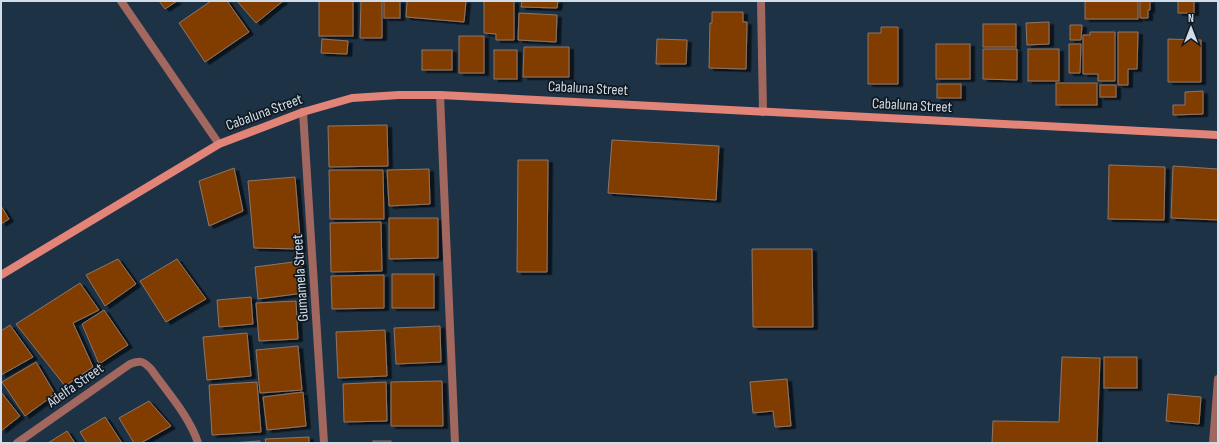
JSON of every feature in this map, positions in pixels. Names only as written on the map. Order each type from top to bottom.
[{"type":"main road","name":"Cabaluna Street","points":[[1,275],[219,144],[303,112],[352,98],[440,94],[1218,135]]},
{"type":"street","points":[[121,1],[219,144]]},
{"type":"street","points":[[761,1],[763,112]]},
{"type":"street","points":[[440,94],[455,443]]},
{"type":"street","name":"Gumamela Street","points":[[303,112],[324,443]]},
{"type":"street","name":"Adelfa Street","points":[[17,443],[130,364],[137,361],[144,362],[151,369],[188,422],[198,443]]},
{"type":"street","points":[[1213,443],[1218,379]]},
{"type":"building","points":[[159,1],[177,1],[165,9]]},
{"type":"building","points":[[211,1],[227,1],[249,32],[205,62],[179,23]]},
{"type":"building","points":[[237,1],[283,1],[256,23]]},
{"type":"building","points":[[319,1],[353,1],[353,36],[319,36]]},
{"type":"building","points":[[361,1],[382,1],[382,38],[360,38]]},
{"type":"building","points":[[384,1],[400,1],[400,18],[384,18]]},
{"type":"building","points":[[407,1],[466,1],[464,22],[406,17]]},
{"type":"building","points":[[484,1],[514,1],[514,40],[496,40],[496,34],[484,33]]},
{"type":"building","points":[[522,1],[558,1],[557,8],[521,7]]},
{"type":"building","points":[[1085,1],[1138,1],[1138,19],[1085,19]]},
{"type":"building","points":[[1140,1],[1150,1],[1148,18],[1140,18]]},
{"type":"building","points":[[1178,1],[1194,1],[1194,13],[1178,13]]},
{"type":"building","points":[[712,12],[743,12],[743,22],[747,22],[746,69],[709,68],[710,23],[712,23]]},
{"type":"building","points":[[519,13],[557,15],[556,42],[518,40]]},
{"type":"building","points":[[1049,22],[1049,44],[1027,45],[1026,23]]},
{"type":"building","points":[[983,24],[1016,24],[1016,47],[983,47]]},
{"type":"building","points":[[1070,25],[1082,25],[1081,40],[1070,40]]},
{"type":"building","points":[[881,27],[898,27],[898,84],[868,84],[868,33],[881,33]]},
{"type":"building","points":[[1090,32],[1115,32],[1115,81],[1098,81],[1098,74],[1083,74],[1083,35],[1090,35]]},
{"type":"building","points":[[1118,32],[1138,32],[1137,69],[1128,69],[1128,85],[1118,85]]},
{"type":"building","points":[[459,36],[484,36],[484,73],[459,73]]},
{"type":"building","points":[[322,39],[348,41],[347,54],[321,53]]},
{"type":"building","points":[[657,39],[687,40],[686,64],[656,64]]},
{"type":"building","points":[[1168,39],[1201,40],[1201,82],[1168,82]]},
{"type":"building","points":[[936,44],[970,44],[970,79],[936,79]]},
{"type":"building","points":[[1069,44],[1081,44],[1080,73],[1069,73]]},
{"type":"building","points":[[524,47],[569,47],[569,77],[523,77]]},
{"type":"building","points":[[983,49],[1017,49],[1017,80],[983,79]]},
{"type":"building","points":[[1028,49],[1059,49],[1059,81],[1028,81]]},
{"type":"building","points":[[422,50],[452,50],[452,70],[422,70]]},
{"type":"building","points":[[494,50],[517,50],[517,79],[494,79]]},
{"type":"building","points":[[1056,83],[1097,83],[1097,105],[1056,105]]},
{"type":"building","points":[[937,84],[961,84],[961,98],[937,98]]},
{"type":"building","points":[[1100,85],[1116,85],[1116,97],[1100,97]]},
{"type":"building","points":[[1203,91],[1203,114],[1173,115],[1173,105],[1185,105],[1185,92]]},
{"type":"building","points":[[387,125],[388,166],[329,167],[328,126]]},
{"type":"building","points":[[612,140],[719,146],[716,200],[608,193]]},
{"type":"building","points":[[518,160],[548,160],[547,272],[517,272]]},
{"type":"building","points":[[1109,165],[1165,167],[1164,220],[1108,219]]},
{"type":"building","points":[[1173,166],[1218,169],[1218,220],[1171,218]]},
{"type":"building","points":[[234,168],[243,211],[209,226],[199,181]]},
{"type":"building","points":[[429,169],[430,204],[389,206],[387,170]]},
{"type":"building","points":[[329,170],[383,170],[384,219],[330,219]]},
{"type":"building","points":[[295,177],[301,249],[254,248],[248,181]]},
{"type":"building","points":[[1,206],[9,219],[1,224]]},
{"type":"building","points":[[389,218],[438,218],[438,258],[389,259]]},
{"type":"building","points":[[381,222],[382,271],[331,272],[330,223]]},
{"type":"building","points":[[752,249],[812,249],[813,327],[753,327]]},
{"type":"building","points":[[118,259],[136,284],[105,306],[86,275]]},
{"type":"building","points":[[177,259],[206,299],[166,322],[140,281]]},
{"type":"building","points":[[301,261],[304,293],[258,299],[255,267]]},
{"type":"building","points":[[392,274],[434,274],[434,308],[392,308]]},
{"type":"building","points":[[384,275],[384,308],[332,309],[331,276]]},
{"type":"building","points":[[80,283],[99,310],[73,323],[93,367],[65,386],[16,324]]},
{"type":"building","points":[[251,297],[253,324],[219,327],[217,300]]},
{"type":"building","points":[[296,301],[298,339],[259,341],[256,303]]},
{"type":"building","points":[[104,310],[128,345],[99,364],[82,324]]},
{"type":"building","points":[[10,325],[33,357],[1,375],[1,331]]},
{"type":"building","points":[[440,326],[441,362],[396,364],[394,328]]},
{"type":"building","points":[[385,330],[387,376],[338,378],[336,332]]},
{"type":"building","points":[[247,333],[251,376],[207,380],[203,337]]},
{"type":"building","points":[[298,346],[302,390],[260,393],[256,350]]},
{"type":"building","points":[[1062,357],[1100,358],[1097,443],[992,443],[993,421],[1059,422]]},
{"type":"building","points":[[1104,357],[1137,357],[1137,388],[1104,388]]},
{"type":"building","points":[[36,362],[55,394],[25,416],[2,382]]},
{"type":"building","points":[[787,379],[791,426],[775,427],[773,411],[753,413],[750,382]]},
{"type":"building","points":[[442,381],[443,426],[391,426],[391,382]]},
{"type":"building","points":[[257,382],[261,432],[212,435],[209,385]]},
{"type":"building","points":[[386,382],[387,421],[344,422],[343,384]]},
{"type":"building","points":[[1,392],[20,416],[1,431]]},
{"type":"building","points":[[303,392],[306,426],[267,430],[263,397]]},
{"type":"building","points":[[1168,394],[1201,397],[1199,424],[1166,421]]},
{"type":"building","points":[[149,401],[171,426],[141,443],[134,443],[119,418]]},
{"type":"building","points":[[105,417],[122,443],[87,443],[80,432]]},
{"type":"building","points":[[67,431],[75,443],[48,443]]},
{"type":"building","points":[[309,437],[309,443],[266,443],[265,439]]},
{"type":"building","points":[[260,441],[260,443],[230,443]]},
{"type":"building","points":[[373,441],[391,441],[391,443],[373,443]]}]
